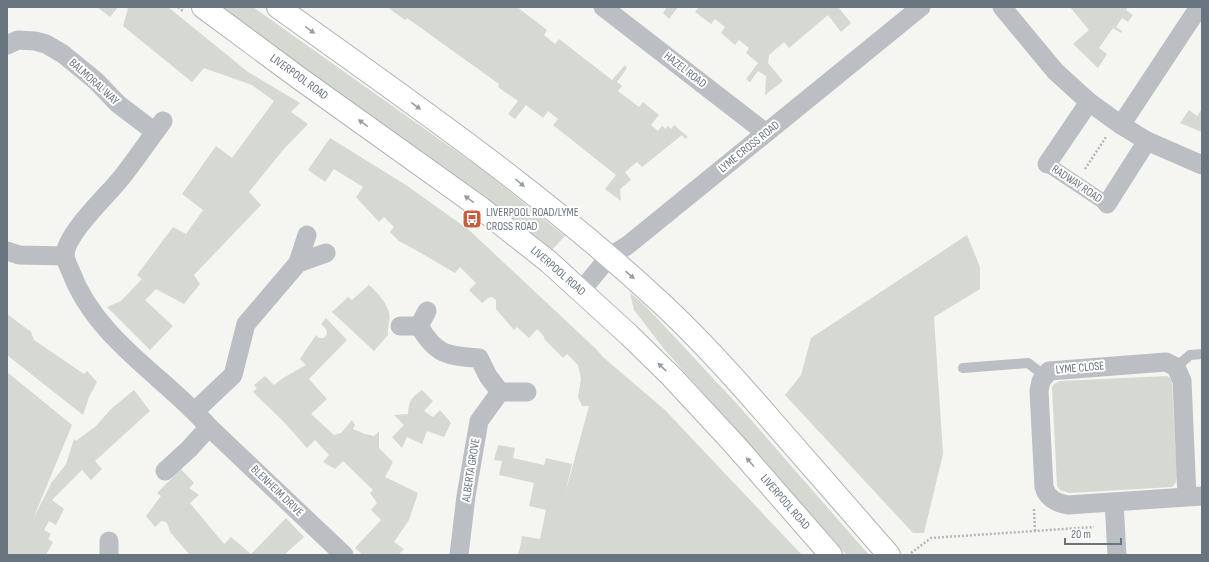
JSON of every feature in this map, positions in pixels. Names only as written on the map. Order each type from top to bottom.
[{"type":"highway","points":[[278,7],[491,160],[579,231],[662,303],[759,406],[888,555]]},
{"type":"highway","name":"LIVERPOOL ROAD","points":[[196,12],[299,78],[478,206],[549,262],[629,335],[672,377],[735,445],[831,555]]},
{"type":"street","name":"HAZEL ROAD","points":[[603,7],[766,133]]},
{"type":"street","name":"LYME CROSS ROAD","points":[[581,291],[609,257],[628,245],[921,7]]},
{"type":"street","points":[[1002,7],[1055,71],[1090,102],[1114,131],[1147,141],[1202,165]]},
{"type":"street","points":[[1114,131],[1199,7]]},
{"type":"street","name":"BALMORAL WAY","points":[[7,45],[18,40],[35,41],[46,44],[63,54],[96,81],[118,104],[159,127],[121,178],[80,226],[69,243],[65,256]]},
{"type":"street","name":"RADWAY ROAD","points":[[1090,102],[1047,164],[1107,204],[1147,141]]},
{"type":"street","points":[[195,411],[233,375],[246,324],[298,263],[308,235]]},
{"type":"street","points":[[7,251],[19,255],[65,256]]},
{"type":"street","points":[[298,263],[326,253]]},
{"type":"street","name":"BLENHEIM DRIVE","points":[[65,256],[82,296],[99,320],[122,345],[195,411],[344,555]]},
{"type":"street","points":[[400,326],[423,319],[426,338],[437,350],[458,357],[479,358],[488,376],[500,392],[527,392]]},
{"type":"street","name":"LYME CLOSE","points":[[1166,362],[1176,367],[1182,381],[1194,497],[1068,504],[1059,504],[1052,499],[1046,493],[1044,488],[1039,391],[1041,381],[1045,376],[1049,370],[1054,369],[1166,362]]},
{"type":"street","name":"ALBERTA GROVE","points":[[459,555],[466,496],[479,421],[500,392]]},
{"type":"street","points":[[165,471],[210,427]]},
{"type":"street","points":[[1114,502],[1117,555]]},
{"type":"lane","points":[[1176,367],[1190,355],[1202,354]]},
{"type":"lane","points":[[963,368],[1028,363],[1045,376]]},
{"type":"path","points":[[178,7],[196,12]]},
{"type":"path","points":[[1076,183],[1114,131]]},
{"type":"path","points":[[1034,508],[1035,531]]},
{"type":"path","points":[[911,553],[931,538],[1094,527]]},
{"type":"shaded area","points":[[97,7],[118,7],[110,17]]},
{"type":"shaded area","points":[[126,7],[168,7],[248,72],[300,103],[291,112],[308,124],[283,150],[249,192],[261,205],[194,275],[200,284],[184,304],[156,289],[145,300],[173,326],[150,350],[107,307],[121,301],[142,279],[137,275],[173,227],[186,234],[203,210],[182,194],[216,146],[232,158],[274,101],[252,85],[204,68],[192,82],[123,26],[128,9]]},
{"type":"shaded area","points":[[222,7],[253,7],[484,171],[565,236],[551,251]]},
{"type":"shaded area","points":[[387,7],[517,7],[547,30],[544,35],[555,44],[559,39],[612,80],[625,65],[627,68],[617,82],[622,86],[618,91],[639,107],[643,102],[659,115],[651,125],[658,131],[662,126],[666,129],[668,126],[671,129],[674,125],[688,137],[685,139],[682,135],[642,167],[637,162],[625,172],[631,180],[620,189],[621,201],[605,189],[616,175],[553,125],[558,119],[548,111],[543,118],[526,105],[515,119],[508,114],[518,101],[498,87],[499,84],[407,18],[405,20]]},
{"type":"shaded area","points":[[667,7],[678,7],[669,19],[663,13]]},
{"type":"shaded area","points":[[699,7],[838,7],[851,23],[841,32],[828,15],[789,48],[784,42],[769,55],[768,63],[783,81],[765,95],[766,76],[758,71],[750,82],[746,79],[758,63],[746,53],[749,48],[739,40],[735,45],[721,33],[725,27],[715,19],[711,24],[695,12]]},
{"type":"shaded area","points":[[1070,7],[1128,7],[1126,10],[1133,15],[1128,22],[1122,18],[1116,27],[1122,31],[1121,33],[1113,28],[1099,48],[1107,54],[1098,68],[1073,44],[1089,30]]},
{"type":"shaded area","points":[[1202,109],[1202,132],[1180,123],[1189,110],[1197,116]]},
{"type":"shaded area","points":[[330,138],[406,185],[469,230],[603,357],[665,410],[802,555],[518,555],[522,536],[540,539],[546,510],[529,506],[534,483],[499,475],[502,461],[494,460],[498,445],[515,448],[513,458],[544,465],[546,458],[572,464],[565,494],[589,406],[582,406],[578,397],[581,379],[578,365],[567,354],[563,358],[545,340],[543,335],[537,329],[529,338],[517,327],[514,330],[496,309],[496,300],[492,297],[488,298],[482,303],[469,290],[476,283],[460,267],[455,273],[399,241],[390,232],[394,227],[384,217],[379,222],[356,197],[363,187],[334,169],[325,182],[308,170]]},
{"type":"shaded area","points":[[967,235],[980,267],[980,289],[934,317],[943,454],[924,533],[913,533],[785,395],[801,375],[811,338]]},
{"type":"shaded area","points":[[369,285],[384,302],[388,309],[389,315],[388,335],[374,351],[332,312],[348,297],[352,300]]},
{"type":"shaded area","points":[[630,293],[655,316],[738,405],[869,555],[847,555],[664,349],[634,310]]},
{"type":"shaded area","points":[[7,314],[31,332],[34,340],[84,374],[87,371],[97,382],[89,397],[83,415],[7,355]]},
{"type":"shaded area","points":[[326,318],[347,340],[309,379],[327,399],[311,414],[334,435],[341,433],[352,420],[355,425],[353,429],[365,434],[374,436],[379,431],[379,448],[393,462],[385,477],[418,493],[409,520],[394,542],[404,549],[398,555],[363,555],[355,548],[381,520],[371,510],[377,503],[370,493],[373,490],[343,461],[335,469],[323,462],[329,455],[315,440],[307,448],[283,421],[253,392],[257,388],[254,385],[265,376],[274,385],[306,365],[300,359],[316,335],[319,338],[324,338],[327,334],[326,329],[321,324]]},
{"type":"shaded area","points":[[7,372],[72,425],[33,519],[52,482],[66,464],[74,439],[76,441],[96,426],[111,409],[134,390],[150,411],[95,461],[102,469],[91,480],[82,470],[52,500],[64,509],[56,525],[49,521],[44,530],[51,534],[48,539],[53,542],[46,555],[7,555]]},
{"type":"shaded area","points":[[1167,376],[1171,379],[1172,384],[1177,477],[1176,482],[1172,487],[1069,493],[1060,490],[1057,486],[1052,387],[1054,384],[1060,381]]},
{"type":"shaded area","points":[[422,390],[433,401],[424,411],[433,417],[440,410],[451,423],[444,437],[427,431],[422,444],[407,437],[402,448],[392,437],[404,425],[394,415],[408,414],[411,400]]},
{"type":"shaded area","points":[[181,469],[194,483],[189,488],[199,495],[190,503],[224,544],[231,537],[251,554],[286,518],[304,537],[284,555],[190,555],[170,532],[166,522],[161,521],[155,527],[146,516],[161,496],[157,493]]},
{"type":"place","name":"LIVERPOOL ROAD/LYME CROSS ROAD","points":[[472,219]]}]
